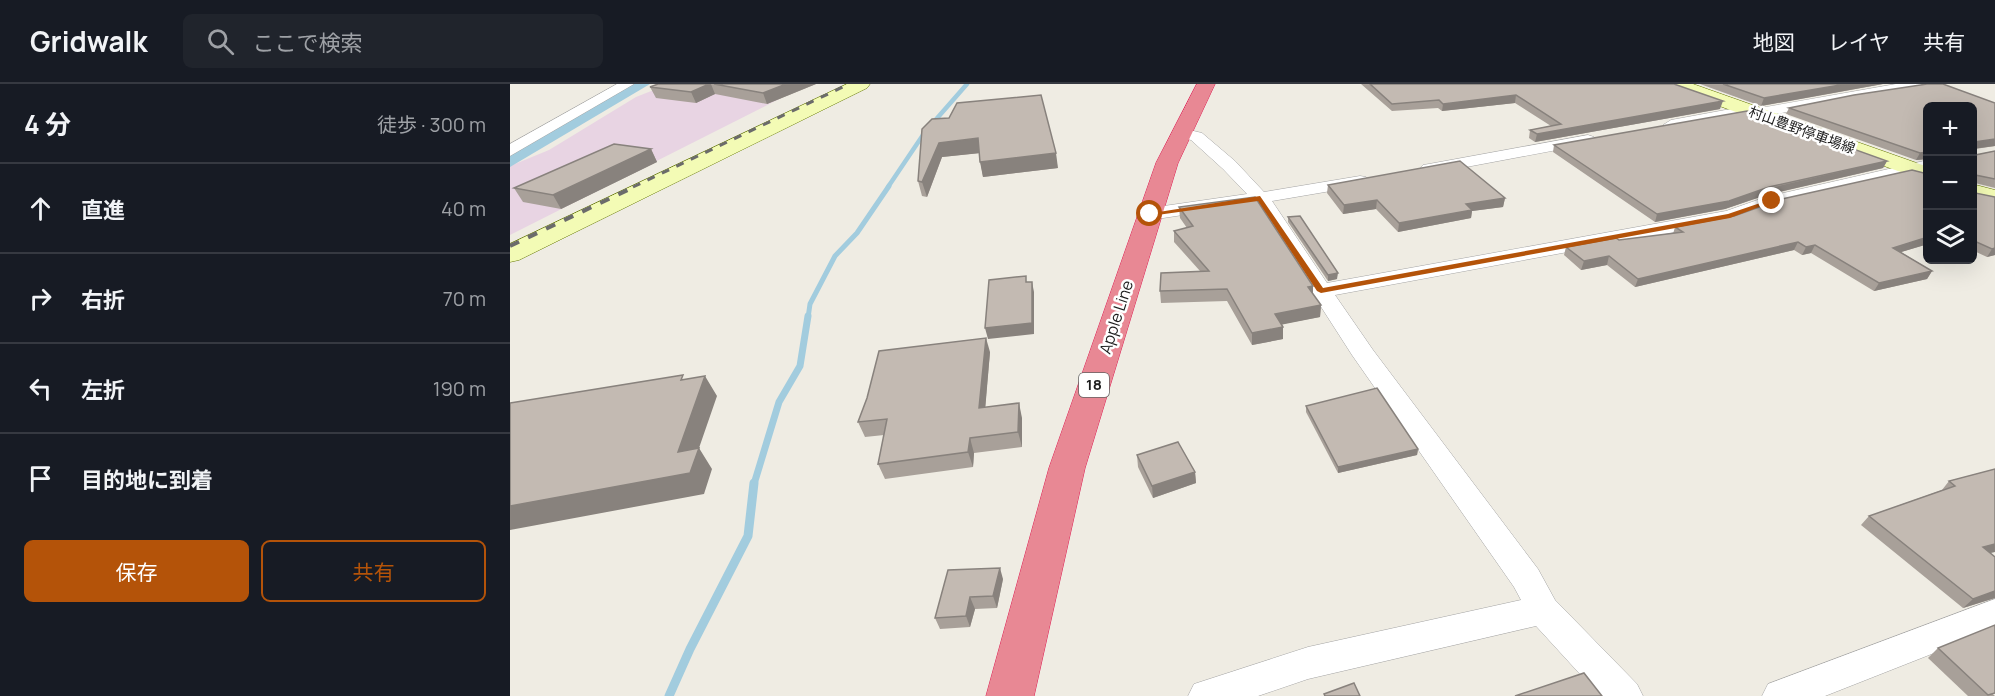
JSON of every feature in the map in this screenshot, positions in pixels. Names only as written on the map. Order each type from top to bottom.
[{"type":"highway","name":"Apple Line","points":[[1010,696],[1067,468],[1167,163],[1206,84]]},
{"type":"street","points":[[510,151],[627,84]]},
{"type":"street","points":[[510,254],[861,84]]},
{"type":"street","name":"村山豊野停車場線","points":[[1676,84],[1752,112],[1918,166]]},
{"type":"street","points":[[1655,128],[1925,84]]},
{"type":"street","points":[[1181,132],[1196,136],[1229,165],[1260,198],[1321,291],[1526,578],[1543,610],[1626,695]]},
{"type":"street","points":[[1411,172],[1609,136]]},
{"type":"street","points":[[1321,291],[1730,216],[1772,201],[1918,166]]},
{"type":"street","points":[[1150,214],[1376,178]]},
{"type":"street","points":[[1977,192],[1995,198]]},
{"type":"street","points":[[1207,696],[1308,663],[1543,610]]},
{"type":"street","points":[[1781,696],[1995,614]]},
{"type":"shaded area","points":[[669,84],[803,87],[510,235],[510,166],[549,150],[636,97]]},
{"type":"building","points":[[658,84],[709,84],[691,92],[650,87]]},
{"type":"building","points":[[714,84],[786,84],[763,93]]},
{"type":"building","points":[[1370,84],[1674,84],[1723,101],[1537,134],[1530,130],[1561,124],[1516,95],[1443,104],[1439,100],[1392,104]]},
{"type":"building","points":[[1723,84],[1846,84],[1764,98]]},
{"type":"building","points":[[1927,84],[1943,84],[1995,103],[1995,139],[1977,142],[1977,102],[1923,102],[1923,153],[1920,153],[1789,108]]},
{"type":"building","points":[[1041,95],[1056,153],[980,162],[978,138],[939,143],[922,182],[918,181],[922,129],[932,119],[949,118],[957,103]]},
{"type":"building","points":[[1747,111],[1887,161],[1769,187],[1729,201],[1657,214],[1554,145]]},
{"type":"building","points":[[614,144],[651,149],[553,195],[514,188]]},
{"type":"building","points":[[1995,151],[1995,179],[1977,175],[1977,155]]},
{"type":"building","points":[[1460,161],[1505,198],[1466,204],[1472,210],[1399,223],[1377,200],[1344,205],[1328,185]]},
{"type":"building","points":[[1912,170],[1923,173],[1923,239],[1893,248],[1932,271],[1879,283],[1815,245],[1806,247],[1798,242],[1638,279],[1609,256],[1584,261],[1566,247],[1616,238],[1619,240],[1683,232],[1675,227],[1734,216],[1782,199]]},
{"type":"building","points":[[1977,193],[1995,197],[1995,248],[1992,249],[1977,242]]},
{"type":"building","points":[[1255,197],[1313,286],[1308,287],[1321,305],[1275,314],[1283,327],[1252,333],[1227,289],[1160,291],[1161,273],[1209,271],[1174,231],[1193,226],[1179,207]]},
{"type":"building","points":[[1300,216],[1338,273],[1328,275],[1288,217]]},
{"type":"building","points":[[1026,276],[1026,282],[1032,282],[1032,323],[985,328],[989,280]]},
{"type":"building","points":[[986,338],[979,408],[1019,403],[1018,432],[970,438],[968,452],[878,464],[887,419],[858,422],[867,398],[879,351]]},
{"type":"building","points":[[683,375],[681,380],[705,376],[678,452],[699,448],[690,473],[510,506],[510,403]]},
{"type":"building","points":[[1377,388],[1418,449],[1338,467],[1306,406]]},
{"type":"building","points":[[1178,442],[1195,472],[1152,486],[1137,455]]},
{"type":"building","points":[[1995,469],[1995,544],[1983,547],[1995,557],[1995,591],[1973,599],[1869,516],[1955,486],[1949,481]]},
{"type":"building","points":[[1000,568],[993,596],[970,597],[966,616],[935,618],[948,570]]},
{"type":"building","points":[[1995,625],[1995,693],[1988,695],[1938,648]]},
{"type":"building","points":[[1584,673],[1602,696],[1515,696]]},
{"type":"building","points":[[1354,683],[1360,696],[1325,696],[1324,694]]},
{"type":"waterway","points":[[510,162],[643,84]]},
{"type":"waterway","points":[[888,187],[925,132],[967,84]]},
{"type":"waterway","points":[[808,318],[810,304],[835,256],[857,233],[889,186]]},
{"type":"waterway","points":[[754,484],[779,402],[800,366],[808,316]]},
{"type":"waterway","points":[[669,696],[690,649],[748,536],[754,483]]},
{"type":"railway","points":[[633,187],[849,84]]},
{"type":"railway","points":[[510,246],[636,186]]},
{"type":"route","points":[[1150,214],[1260,198],[1321,291],[1730,216],[1772,201]]}]
